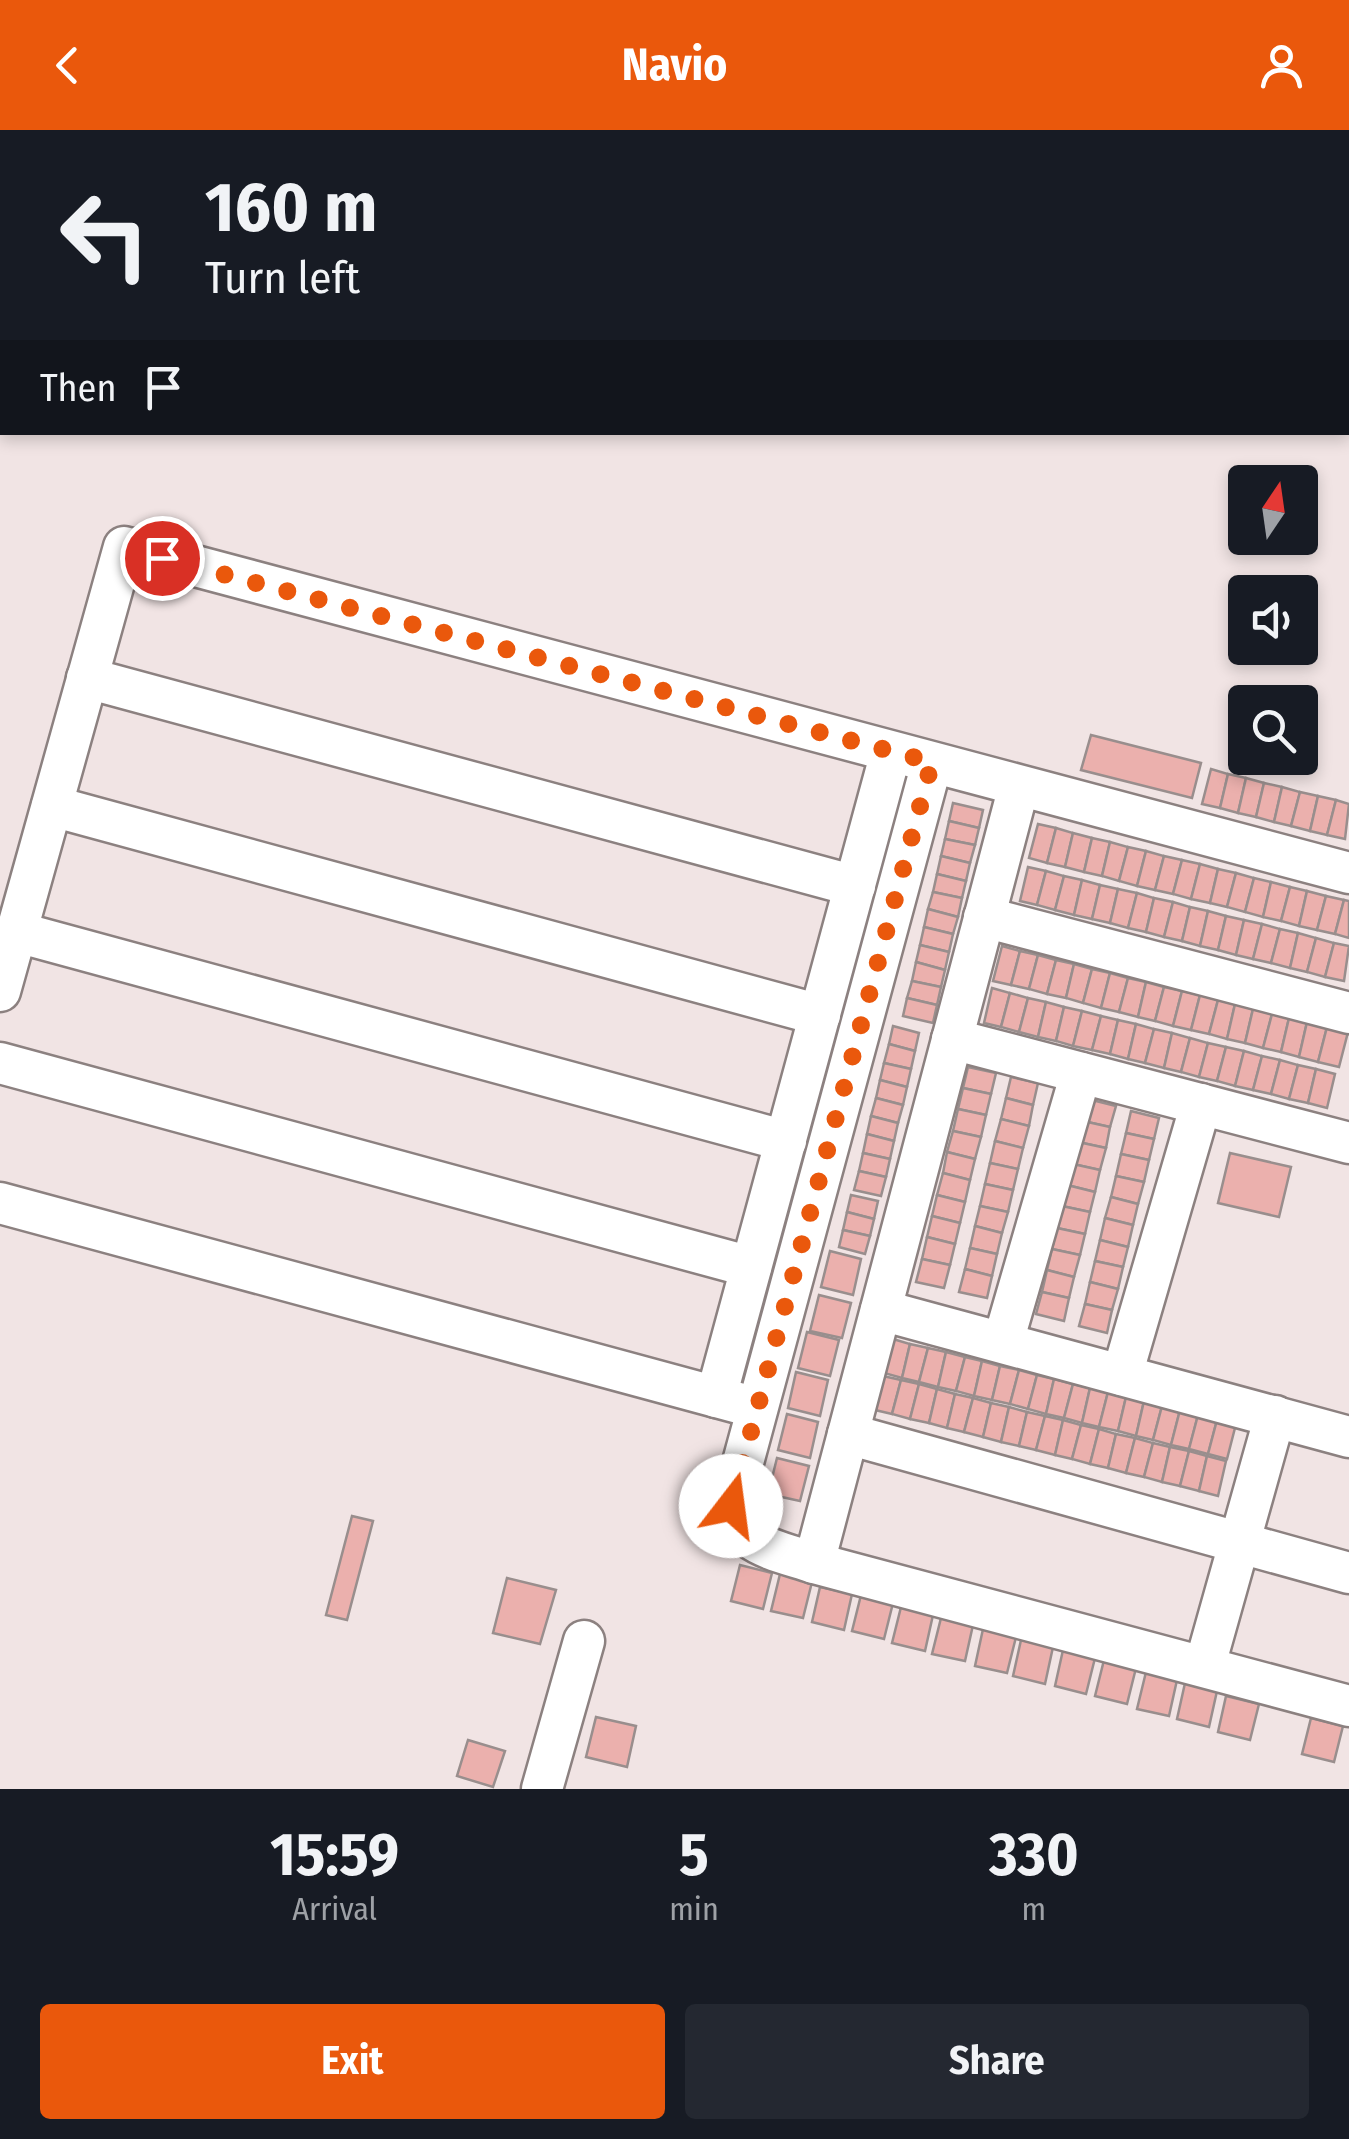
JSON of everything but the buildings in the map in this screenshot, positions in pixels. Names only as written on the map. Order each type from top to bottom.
[{"type":"street","points":[[0,991],[124,547],[1349,874]]},
{"type":"street","points":[[88,678],[855,886]]},
{"type":"street","points":[[716,1397],[891,752]]},
{"type":"street","points":[[932,762],[731,1506],[734,1522],[750,1539],[814,1563],[1349,1706]]},
{"type":"street","points":[[814,1563],[1019,786]]},
{"type":"street","points":[[52,806],[820,1015]]},
{"type":"street","points":[[984,917],[1349,1013]]},
{"type":"street","points":[[16,932],[786,1141]]},
{"type":"street","points":[[952,1040],[1349,1143]]},
{"type":"street","points":[[0,1063],[751,1267]]},
{"type":"street","points":[[1003,1342],[1082,1073]]},
{"type":"street","points":[[1122,1375],[1200,1104]]},
{"type":"street","points":[[0,1203],[757,1408]]},
{"type":"street","points":[[881,1310],[1349,1436]]},
{"type":"street","points":[[1206,1665],[1274,1416]]},
{"type":"street","points":[[848,1434],[1349,1573]]},
{"type":"street","points":[[542,1789],[584,1641]]},
{"type":"route","points":[[162,558],[932,762],[731,1506]]}]
